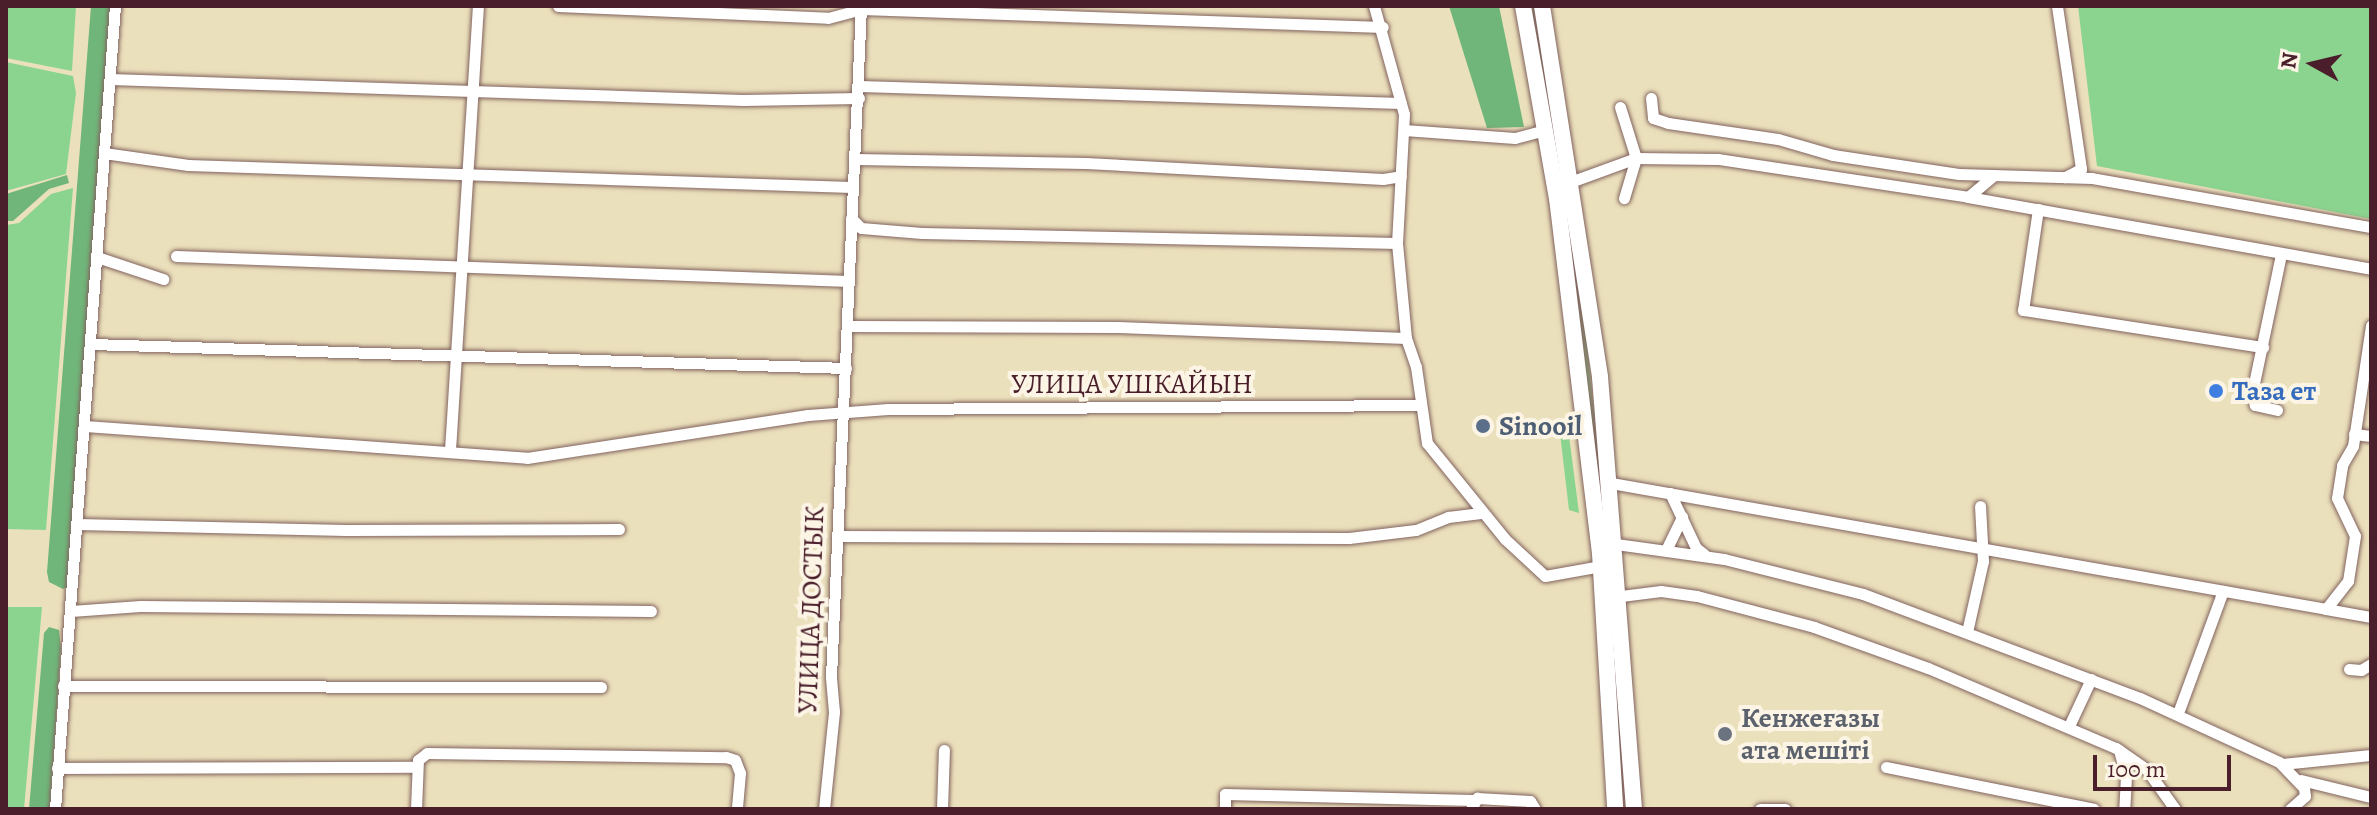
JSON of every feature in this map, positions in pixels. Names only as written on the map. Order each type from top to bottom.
[{"type":"highway","points":[[1523,6],[1545,130],[1608,553],[1621,596],[1634,809]]},
{"type":"highway","points":[[1542,6],[1573,181],[1611,483],[1608,553],[1615,809]]},
{"type":"street","points":[[55,809],[115,6]]},
{"type":"street","points":[[450,450],[478,6]]},
{"type":"street","points":[[558,6],[828,18],[861,7],[1383,27]]},
{"type":"street","points":[[1374,6],[1383,27],[1401,103],[1404,130],[1397,243],[1406,338],[1427,443],[1483,513],[1545,576],[1608,553],[1666,550],[1707,556],[1863,594],[2178,713],[2282,764],[2301,780],[2371,797]]},
{"type":"street","points":[[2057,6],[2081,169],[2064,178]]},
{"type":"street","name":"УЛИЦА ДОСТЫК","points":[[824,809],[834,712],[838,536],[861,7]]},
{"type":"street","points":[[110,79],[743,100],[859,92],[1401,103]]},
{"type":"street","points":[[1651,98],[1653,118],[1668,123],[1959,174],[1998,172],[2092,178],[2371,227]]},
{"type":"street","points":[[1620,107],[1629,121],[1636,158],[1624,198]]},
{"type":"street","points":[[1404,130],[1515,138],[1545,130]]},
{"type":"street","points":[[104,153],[188,165],[852,187]]},
{"type":"street","points":[[1573,181],[1636,158],[1718,159],[1968,197],[2371,269]]},
{"type":"street","points":[[855,159],[1086,163],[1383,179],[1401,176]]},
{"type":"street","points":[[1968,197],[1998,172]]},
{"type":"street","points":[[2038,209],[2023,310],[2263,347]]},
{"type":"street","points":[[851,218],[861,228],[922,233],[1397,243]]},
{"type":"street","points":[[2277,410],[2265,409],[2252,399],[2281,254]]},
{"type":"street","points":[[176,256],[849,281]]},
{"type":"street","points":[[97,257],[163,279]]},
{"type":"street","points":[[2347,613],[2343,589],[2355,536],[2337,498],[2354,434],[2371,325]]},
{"type":"street","points":[[848,326],[1118,327],[1406,338]]},
{"type":"street","points":[[91,344],[846,368]]},
{"type":"street","name":"УЛИЦА УШКАЙЫН","points":[[85,426],[450,450],[527,458],[844,412],[1132,404],[1284,409],[1420,405]]},
{"type":"street","points":[[2354,434],[2371,436]]},
{"type":"street","points":[[1611,483],[1980,545],[2371,617]]},
{"type":"street","points":[[1670,493],[1696,548],[1707,556]]},
{"type":"street","points":[[1967,632],[1983,561],[1980,506]]},
{"type":"street","points":[[838,536],[1349,538],[1416,530],[1448,517],[1483,513]]},
{"type":"street","points":[[1666,550],[1682,517]]},
{"type":"street","points":[[77,524],[346,530],[619,529]]},
{"type":"street","points":[[2326,609],[2343,589]]},
{"type":"street","points":[[1621,596],[1661,591],[1764,612],[1880,649],[2069,726],[2119,750],[2147,770],[2175,809]]},
{"type":"street","points":[[2178,713],[2223,591]]},
{"type":"street","points":[[71,611],[140,606],[651,611]]},
{"type":"street","points":[[2349,669],[2361,670],[2371,664]]},
{"type":"street","points":[[2069,726],[2091,679]]},
{"type":"street","points":[[63,686],[601,687]]},
{"type":"street","points":[[2083,697],[2109,686]]},
{"type":"street","points":[[942,809],[944,750]]},
{"type":"street","points":[[2119,750],[2126,776],[2124,809]]},
{"type":"street","points":[[416,809],[417,767],[427,753],[726,757],[735,760],[740,773],[737,809]]},
{"type":"street","points":[[2282,764],[2371,755]]},
{"type":"street","points":[[57,768],[417,767]]},
{"type":"street","points":[[1886,767],[2094,809]]},
{"type":"street","points":[[2301,780],[2305,796]]},
{"type":"street","points":[[2290,809],[2305,796],[2329,785]]},
{"type":"street","points":[[1225,809],[1225,794],[1350,805],[1472,805],[1530,801],[1535,809]]},
{"type":"street","points":[[1760,809],[1785,809]]},
{"type":"green space","points":[[6,6],[76,6],[72,71],[6,58]]},
{"type":"green space","points":[[91,6],[111,6],[68,587],[63,589],[49,582],[47,572]]},
{"type":"green space","points":[[1449,6],[1499,6],[1524,127],[1487,128]]},
{"type":"green space","points":[[1526,6],[1533,6],[1583,303],[1603,506],[1558,185]]},
{"type":"green space","points":[[2078,6],[2371,6],[2371,219],[2097,166]]},
{"type":"green space","points":[[6,62],[73,76],[76,93],[66,174],[6,191]]},
{"type":"green space","points":[[67,175],[69,183],[49,189],[13,221],[6,221],[6,194]]},
{"type":"green space","points":[[73,188],[46,530],[6,529],[6,225],[19,223],[51,194]]},
{"type":"green space","points":[[1567,420],[1579,513],[1569,510],[1559,425]]},
{"type":"green space","points":[[6,607],[42,607],[24,809],[6,809]]},
{"type":"green space","points":[[49,627],[59,630],[61,648],[50,809],[29,809],[44,633]]},
{"type":"place","name":"Таза ет","points":[[2216,391]]},
{"type":"place","name":"Sinooil","points":[[1483,426]]},
{"type":"place","name":"Кенжеғазы ата мешіті","points":[[1725,734]]}]
